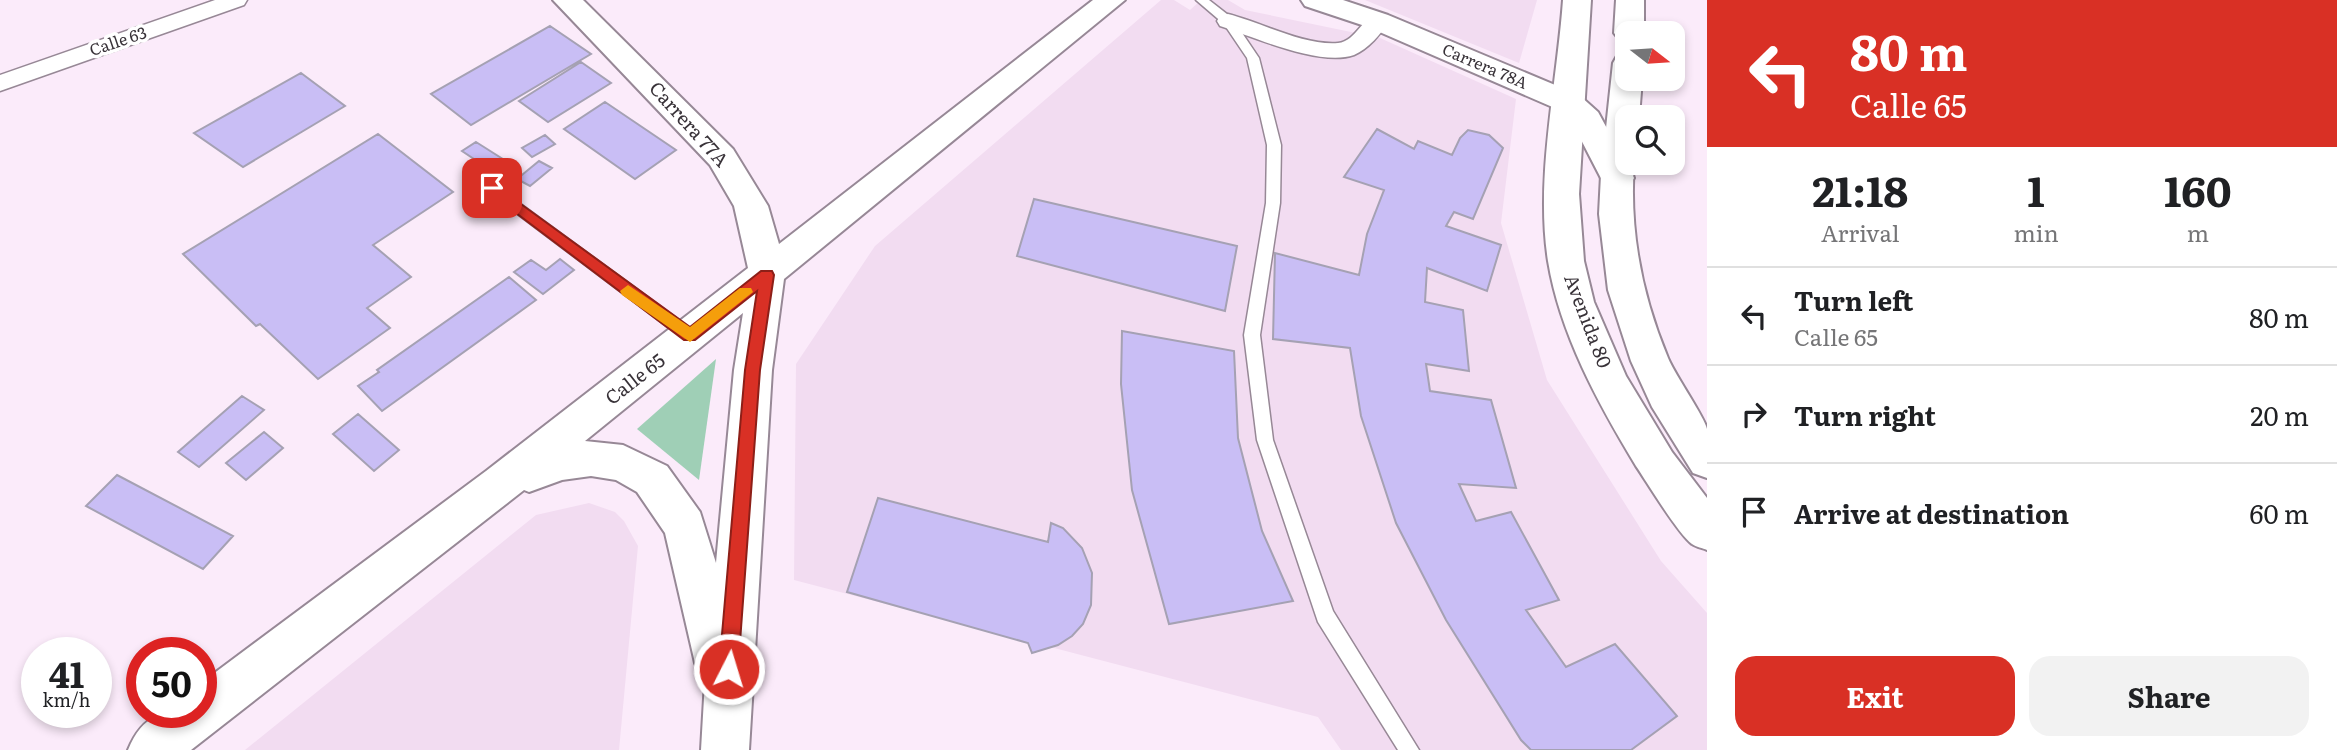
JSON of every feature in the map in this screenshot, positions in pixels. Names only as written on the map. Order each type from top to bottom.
[{"type":"main road","name":"Carrera 77A","points":[[567,0],[722,157],[751,206],[767,275]]},
{"type":"main road","name":"Calle 65","points":[[152,750],[501,484],[1111,0]]},
{"type":"main road","name":"Carrera 78A","points":[[1314,0],[1378,21],[1568,102],[1587,120],[1617,178]]},
{"type":"main road","name":"Avenida 80","points":[[1577,0],[1574,63],[1568,102],[1562,225],[1567,267],[1591,339],[1630,420],[1675,490],[1707,530]]},
{"type":"main road","points":[[1629,21],[1630,0]]},
{"type":"main road","points":[[1625,91],[1617,178],[1622,279],[1640,341],[1681,424],[1707,460]]},
{"type":"main road","points":[[725,750],[752,370],[767,275]]},
{"type":"main road","points":[[501,484],[561,462],[591,457],[623,463],[652,479],[685,526],[727,696]]},
{"type":"street","name":"Calle 63","points":[[0,83],[236,0]]},
{"type":"street","points":[[1228,21],[1321,49],[1343,51],[1359,42],[1378,21]]},
{"type":"lane","points":[[1202,0],[1228,21],[1252,58],[1274,145],[1273,203],[1252,335],[1265,440],[1325,616],[1409,750]]},
{"type":"lane","points":[[492,188],[690,336]]},
{"type":"shaded area","points":[[1161,0],[1174,0],[1190,10],[1201,0],[1228,0],[1245,10],[1380,38],[1516,99],[1501,223],[1547,380],[1661,561],[1707,613],[1707,750],[1341,750],[1318,717],[794,580],[796,364],[875,246]]},
{"type":"shaded area","points":[[1365,0],[1537,0],[1519,63]]},
{"type":"shaded area","points":[[589,503],[615,512],[624,521],[638,546],[619,750],[245,750],[536,515]]},
{"type":"green space","points":[[716,359],[699,480],[637,429]]},
{"type":"building","points":[[550,26],[591,54],[471,125],[431,94]]},
{"type":"building","points":[[581,62],[611,83],[548,122],[519,101]]},
{"type":"building","points":[[301,73],[345,106],[243,167],[194,133]]},
{"type":"building","points":[[605,102],[676,150],[635,179],[564,129]]},
{"type":"building","points":[[1377,129],[1414,149],[1418,141],[1452,155],[1460,138],[1468,130],[1489,135],[1503,148],[1473,219],[1454,212],[1446,226],[1501,245],[1487,291],[1427,268],[1425,302],[1463,310],[1469,371],[1426,364],[1430,391],[1491,400],[1516,488],[1459,484],[1476,521],[1511,512],[1559,600],[1526,610],[1566,667],[1615,644],[1677,716],[1631,750],[1531,750],[1521,740],[1446,620],[1396,523],[1361,416],[1350,348],[1273,339],[1275,253],[1359,275],[1367,234],[1384,190],[1344,177]]},
{"type":"building","points":[[378,134],[453,192],[373,245],[411,277],[367,308],[390,328],[318,379],[260,324],[256,326],[183,254]]},
{"type":"building","points":[[545,135],[555,144],[532,157],[522,148]]},
{"type":"building","points":[[476,142],[506,161],[492,171],[462,151]]},
{"type":"building","points":[[539,161],[552,168],[530,186],[517,179]]},
{"type":"building","points":[[1034,199],[1237,246],[1225,311],[1017,256]]},
{"type":"building","points":[[560,259],[574,270],[543,294],[514,272],[531,260],[546,270]]},
{"type":"building","points":[[509,277],[536,300],[382,411],[358,386],[379,372],[377,370]]},
{"type":"building","points":[[1122,331],[1234,351],[1238,438],[1262,531],[1293,601],[1169,624],[1132,490],[1121,384]]},
{"type":"building","points":[[242,396],[264,410],[199,467],[178,452]]},
{"type":"building","points":[[358,414],[399,450],[374,471],[333,434]]},
{"type":"building","points":[[264,432],[283,448],[246,480],[226,463]]},
{"type":"building","points":[[117,475],[233,536],[203,569],[86,506]]},
{"type":"building","points":[[878,498],[1048,542],[1051,523],[1063,528],[1082,548],[1092,573],[1091,605],[1083,624],[1072,636],[1058,645],[1032,653],[1028,643],[847,592]]},
{"type":"slow traffic","points":[[628,291],[690,336],[746,292]]},
{"type":"route","points":[[492,188],[690,336],[767,275],[752,370],[729,669]]}]
